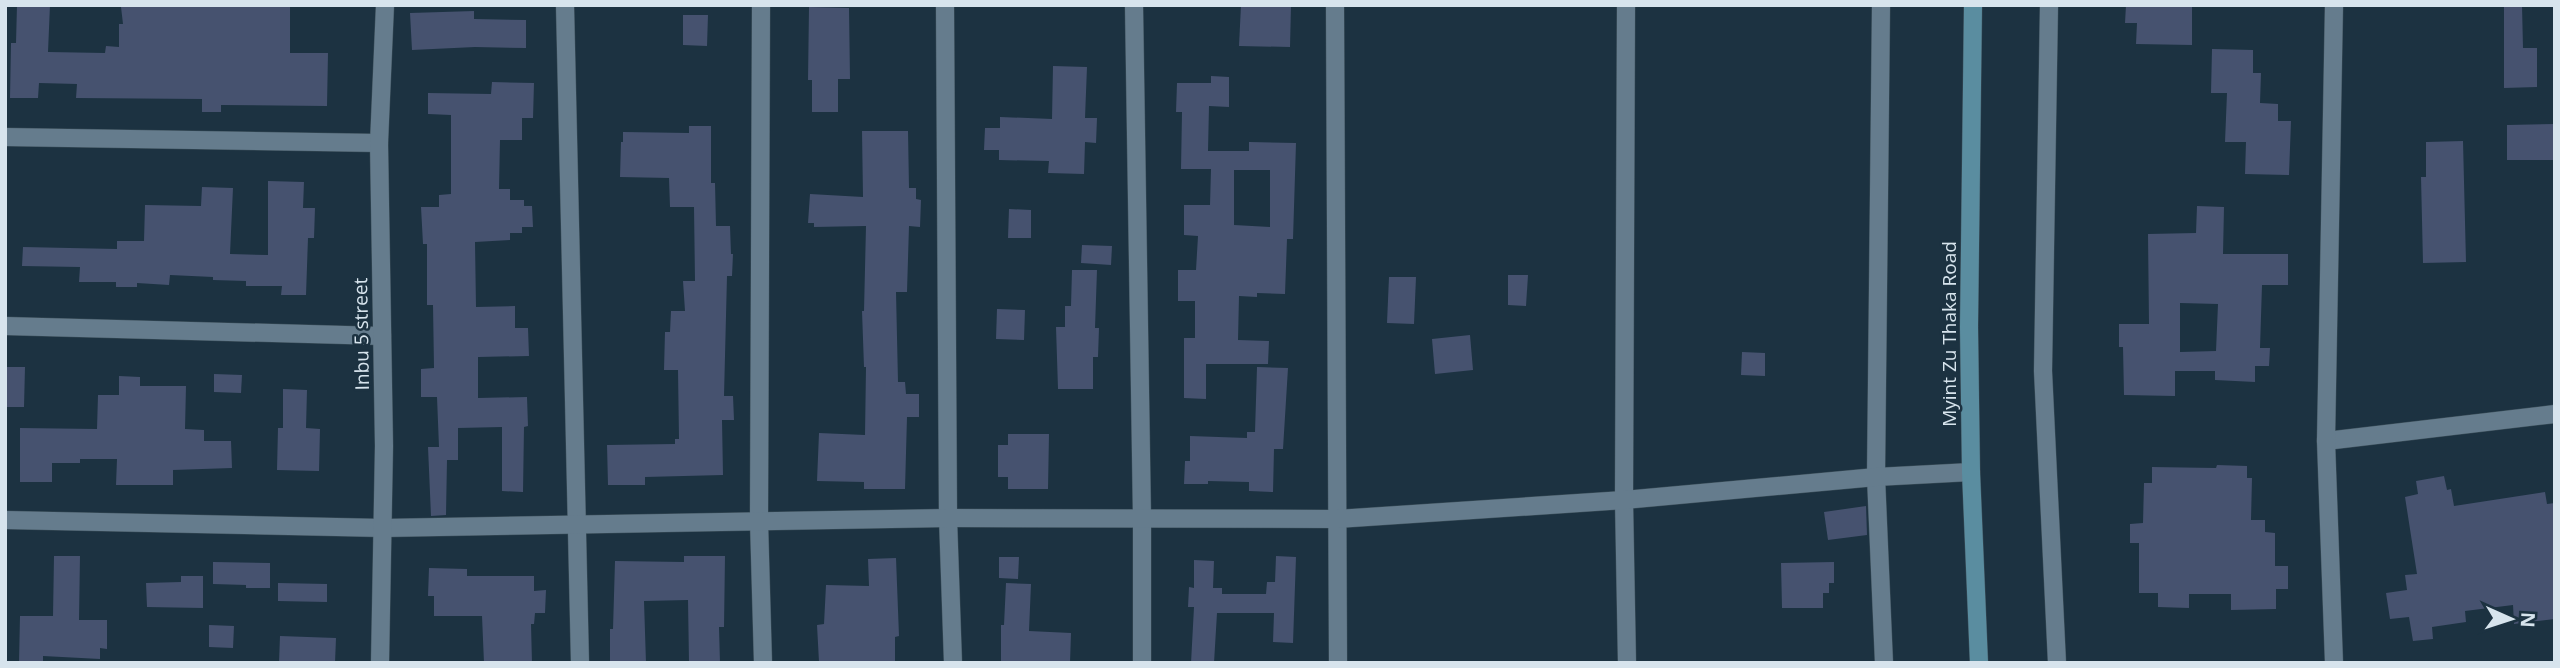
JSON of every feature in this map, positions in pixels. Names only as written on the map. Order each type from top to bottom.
[{"type":"street","name":"Inbu 5 street","points":[[380,663],[383,528],[379,143],[385,5]]},
{"type":"street","points":[[565,5],[580,663]]},
{"type":"street","points":[[761,5],[759,521],[763,663]]},
{"type":"street","points":[[945,5],[948,518],[953,663]]},
{"type":"street","points":[[1134,5],[1142,663]]},
{"type":"street","points":[[1335,5],[1338,663]]},
{"type":"street","points":[[1626,5],[1624,500],[1627,663]]},
{"type":"street","points":[[1881,5],[1876,477],[1884,663]]},
{"type":"street","name":"Myint Zu Thaka Road","points":[[1973,5],[1969,327],[1971,472],[1979,663]]},
{"type":"street","points":[[2049,5],[2043,371],[2057,663]]},
{"type":"street","points":[[2334,5],[2326,441],[2334,663]]},
{"type":"street","points":[[5,137],[379,143]]},
{"type":"street","points":[[5,326],[382,336]]},
{"type":"street","points":[[2326,441],[2555,414]]},
{"type":"street","points":[[5,520],[383,528],[948,518],[1336,519],[1624,500],[1876,477],[1971,472]]},
{"type":"building","points":[[17,5],[50,5],[48,52],[105,53],[106,46],[119,47],[119,24],[123,24],[121,7],[290,5],[290,53],[328,53],[327,106],[221,105],[221,112],[202,112],[202,99],[76,98],[77,84],[39,83],[38,98],[10,98],[11,43],[16,43]]},
{"type":"building","points":[[1241,5],[1291,5],[1290,47],[1239,46]]},
{"type":"building","points":[[2126,5],[2192,5],[2192,45],[2136,44],[2137,23],[2125,23]]},
{"type":"building","points":[[2504,5],[2522,5],[2523,48],[2537,48],[2537,87],[2504,88]]},
{"type":"building","points":[[809,7],[849,8],[850,79],[838,79],[838,112],[812,112],[812,80],[808,80]]},
{"type":"building","points":[[474,11],[474,19],[526,20],[526,48],[412,50],[410,13]]},
{"type":"building","points":[[683,15],[708,15],[707,46],[683,45]]},
{"type":"building","points":[[2212,49],[2253,50],[2253,73],[2261,73],[2260,103],[2278,104],[2278,121],[2291,121],[2289,175],[2245,174],[2246,142],[2225,142],[2227,93],[2211,93]]},
{"type":"building","points":[[1053,66],[1087,67],[1085,118],[1097,118],[1096,143],[1085,142],[1084,174],[1048,173],[1049,161],[999,160],[999,150],[984,150],[985,128],[1000,128],[1000,117],[1052,119]]},
{"type":"building","points":[[1211,76],[1229,77],[1229,107],[1209,106],[1208,151],[1249,151],[1249,142],[1296,143],[1293,239],[1287,239],[1285,294],[1257,293],[1257,297],[1239,296],[1238,340],[1269,341],[1268,364],[1206,364],[1206,399],[1184,398],[1184,338],[1195,338],[1195,301],[1178,301],[1178,270],[1196,270],[1198,236],[1184,235],[1184,205],[1210,205],[1211,169],[1181,169],[1182,112],[1176,112],[1177,83],[1211,83]],"holes":[[[1234,170],[1270,170],[1270,227],[1234,225]]]},
{"type":"building","points":[[492,82],[534,83],[533,118],[522,118],[522,140],[500,140],[499,189],[510,189],[510,200],[524,200],[524,206],[532,206],[533,227],[522,227],[522,233],[510,233],[510,240],[475,242],[476,307],[515,306],[515,328],[528,328],[529,356],[478,357],[478,398],[527,397],[528,426],[524,427],[523,492],[502,491],[502,427],[458,428],[458,460],[447,460],[446,515],[431,516],[428,447],[439,447],[437,397],[421,397],[421,369],[434,368],[433,305],[427,305],[427,244],[423,244],[421,207],[439,207],[439,195],[451,194],[451,115],[428,114],[428,93],[491,94]]},
{"type":"building","points":[[2555,124],[2555,160],[2507,160],[2507,125]]},
{"type":"building","points":[[689,126],[711,126],[711,183],[715,183],[716,226],[730,226],[733,254],[732,276],[727,276],[724,396],[733,396],[734,420],[722,420],[723,475],[645,477],[645,485],[608,485],[607,445],[675,444],[675,439],[679,439],[678,370],[664,370],[665,332],[670,332],[671,311],[685,311],[683,281],[695,281],[694,207],[670,207],[669,178],[620,177],[623,132],[689,133]]},
{"type":"building","points":[[862,131],[908,131],[909,188],[916,188],[916,199],[921,200],[920,227],[909,226],[907,292],[896,292],[898,382],[905,382],[906,394],[919,394],[919,417],[907,417],[905,489],[864,489],[864,482],[817,481],[819,433],[865,435],[866,367],[862,311],[866,226],[814,227],[814,223],[808,223],[810,194],[863,197]]},
{"type":"building","points":[[2463,141],[2466,262],[2423,263],[2421,177],[2426,177],[2426,142]]},
{"type":"building","points":[[268,181],[304,182],[303,208],[315,208],[314,238],[308,238],[306,295],[281,295],[282,286],[246,286],[246,281],[170,275],[169,285],[137,283],[137,287],[116,287],[116,282],[79,282],[80,267],[22,266],[23,247],[117,249],[117,241],[144,241],[145,205],[201,206],[202,187],[233,188],[230,254],[268,255]]},
{"type":"building","points":[[2197,206],[2224,207],[2223,254],[2288,254],[2288,285],[2262,285],[2260,348],[2270,348],[2269,366],[2255,366],[2255,382],[2215,380],[2215,371],[2175,371],[2175,396],[2124,395],[2123,347],[2119,347],[2119,324],[2149,324],[2148,234],[2196,233]],"holes":[[[2180,303],[2218,304],[2216,351],[2180,352]]]},
{"type":"building","points":[[1009,209],[1031,210],[1031,238],[1008,238]]},
{"type":"building","points":[[1082,245],[1112,246],[1111,265],[1081,263]]},
{"type":"building","points":[[1072,270],[1097,270],[1095,328],[1099,328],[1098,357],[1093,357],[1093,389],[1058,389],[1056,327],[1065,327],[1065,306],[1071,306]]},
{"type":"building","points":[[1508,275],[1528,275],[1526,306],[1508,305]]},
{"type":"building","points":[[1389,277],[1416,277],[1414,324],[1387,323]]},
{"type":"building","points":[[997,309],[1025,310],[1024,340],[996,339]]},
{"type":"building","points":[[1470,335],[1473,370],[1435,374],[1432,339]]},
{"type":"building","points":[[1742,352],[1765,353],[1765,376],[1741,375]]},
{"type":"building","points":[[5,367],[25,367],[24,407],[5,407]]},
{"type":"building","points":[[1257,367],[1288,368],[1283,449],[1274,449],[1273,492],[1249,491],[1249,482],[1208,481],[1208,484],[1184,484],[1185,461],[1190,461],[1190,436],[1247,438],[1247,432],[1255,432]]},
{"type":"building","points":[[214,374],[242,375],[241,393],[214,392]]},
{"type":"building","points":[[119,376],[140,377],[140,386],[186,386],[185,429],[204,430],[204,441],[231,441],[232,468],[173,470],[173,485],[116,485],[117,459],[80,459],[80,463],[52,463],[52,482],[20,482],[20,428],[97,429],[98,395],[119,395]]},
{"type":"building","points":[[283,389],[307,390],[306,428],[320,429],[319,471],[277,470],[278,428],[283,428]]},
{"type":"building","points":[[1008,434],[1049,434],[1048,489],[1008,489],[1008,477],[998,477],[998,445],[1008,445]]},
{"type":"building","points":[[2217,465],[2247,466],[2247,478],[2252,478],[2251,520],[2265,520],[2265,532],[2275,533],[2275,566],[2288,566],[2288,589],[2276,589],[2276,609],[2231,610],[2231,594],[2189,594],[2189,608],[2158,607],[2158,593],[2139,593],[2139,543],[2130,543],[2130,524],[2143,523],[2144,483],[2152,483],[2152,467],[2216,468]]},
{"type":"building","points":[[2444,476],[2447,490],[2451,489],[2454,506],[2545,492],[2547,504],[2555,503],[2555,619],[2514,624],[2513,605],[2465,611],[2466,622],[2432,627],[2433,639],[2413,641],[2409,617],[2390,619],[2386,593],[2407,590],[2405,575],[2417,574],[2405,497],[2418,494],[2416,481]]},
{"type":"building","points":[[1866,506],[1867,535],[1828,540],[1824,512]]},
{"type":"building","points":[[54,556],[80,556],[79,620],[107,620],[107,649],[100,648],[100,659],[43,656],[43,663],[19,663],[20,616],[53,616]]},
{"type":"building","points":[[684,556],[725,556],[724,627],[719,627],[720,663],[689,663],[688,600],[644,601],[646,663],[610,663],[615,561],[684,562]]},
{"type":"building","points":[[1276,556],[1296,557],[1293,643],[1273,642],[1274,613],[1217,613],[1214,663],[1191,663],[1194,607],[1188,607],[1189,587],[1194,588],[1194,560],[1214,561],[1213,588],[1222,588],[1222,594],[1266,594],[1267,582],[1275,582]]},
{"type":"building","points":[[999,557],[1019,557],[1018,579],[999,578]]},
{"type":"building","points":[[896,558],[899,636],[895,637],[895,663],[819,662],[817,625],[824,624],[826,585],[869,586],[868,559]]},
{"type":"building","points":[[213,562],[270,563],[270,588],[213,584]]},
{"type":"building","points":[[1834,562],[1834,583],[1829,583],[1829,593],[1823,593],[1823,608],[1782,608],[1781,563]]},
{"type":"building","points":[[429,568],[467,569],[467,576],[534,576],[534,591],[546,590],[545,613],[535,613],[534,624],[531,624],[532,663],[484,663],[482,616],[434,616],[434,596],[428,596]]},
{"type":"building","points":[[181,576],[203,576],[203,608],[147,607],[146,583],[181,582]]},
{"type":"building","points":[[278,583],[327,584],[327,602],[278,601]]},
{"type":"building","points":[[1006,583],[1031,584],[1029,631],[1071,633],[1070,663],[1001,663],[1001,625],[1004,625]]},
{"type":"building","points":[[209,625],[234,626],[233,648],[209,647]]},
{"type":"building","points":[[280,636],[336,638],[335,663],[279,663]]}]
